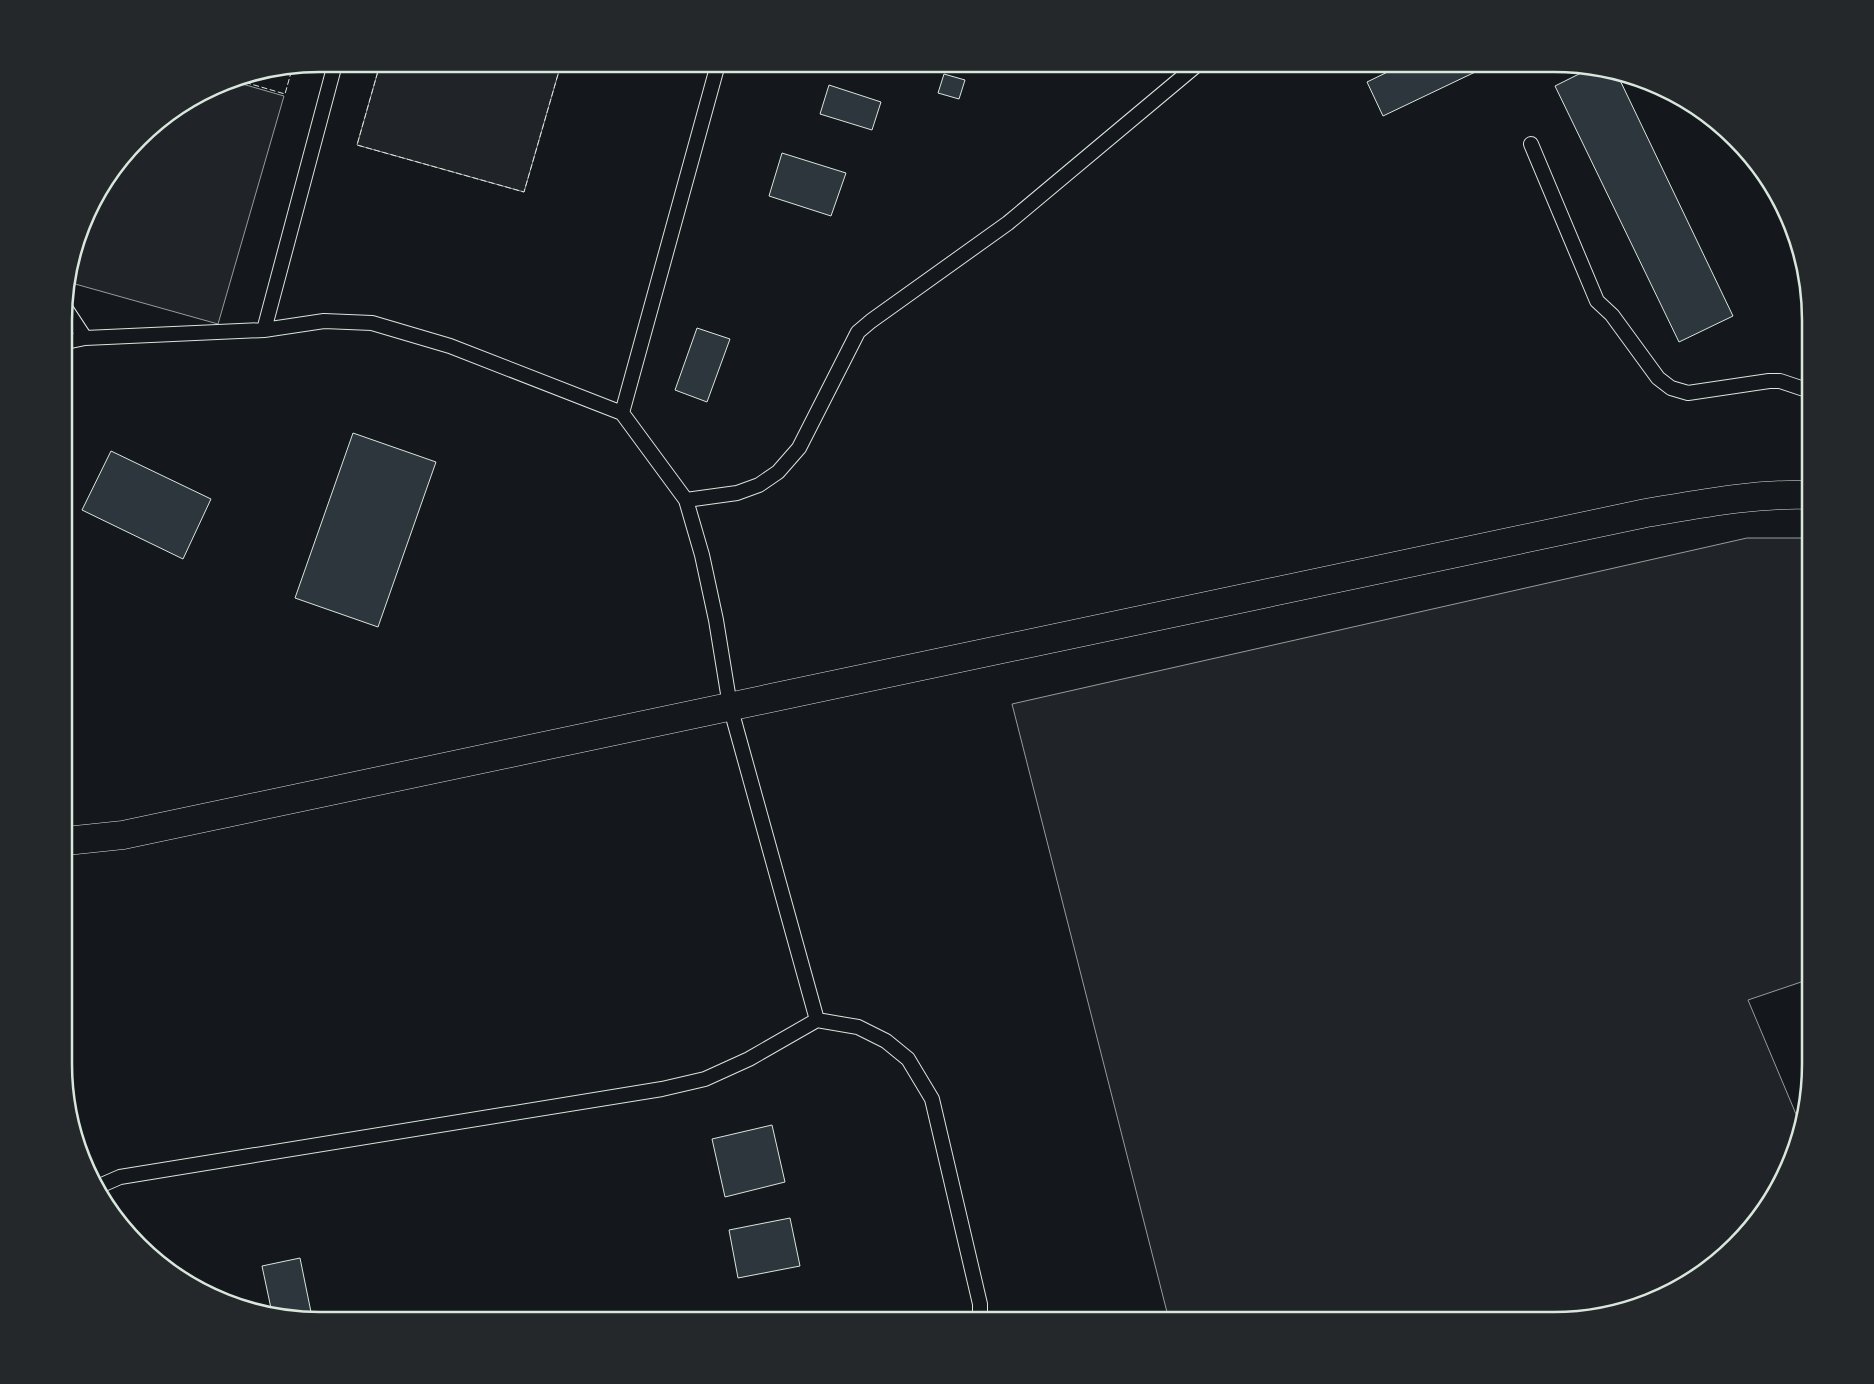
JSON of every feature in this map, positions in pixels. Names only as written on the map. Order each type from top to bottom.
[{"type":"street","points":[[72,840],[123,835],[1646,513],[1782,494],[1802,495]]},
{"type":"lane","points":[[264,330],[333,72]]},
{"type":"lane","points":[[622,413],[716,72]]},
{"type":"lane","points":[[686,500],[737,493],[758,485],[778,472],[799,448],[858,332],[870,321],[1008,223],[1188,72]]},
{"type":"lane","points":[[1531,144],[1597,301],[1612,315],[1658,378],[1671,388],[1688,393],[1769,381],[1780,381],[1802,388]]},
{"type":"lane","points":[[72,319],[85,338]]},
{"type":"lane","points":[[72,341],[85,338],[264,330],[324,321],[372,323],[450,346],[622,413],[686,500],[702,555],[716,620],[730,706],[817,1020]]},
{"type":"lane","points":[[104,1184],[120,1177],[662,1089],[705,1079],[749,1059],[817,1020],[858,1027],[886,1041],[908,1059],[932,1099],[980,1304],[980,1312]]},
{"type":"shaded area","points":[[378,72],[559,72],[524,192],[357,145]]},
{"type":"shaded area","points":[[245,85],[284,96],[218,324],[75,284],[81,256],[91,225],[114,183],[134,157],[157,134],[183,114],[225,91]]},
{"type":"shaded area","points":[[1747,538],[1802,538],[1802,982],[1748,1000],[1796,1115],[1783,1159],[1760,1201],[1729,1239],[1691,1270],[1649,1293],[1602,1307],[1554,1312],[1167,1312],[1012,704]]},
{"type":"building","points":[[1388,72],[1475,72],[1383,116],[1367,82]]},
{"type":"building","points":[[944,74],[965,80],[959,99],[938,93]]},
{"type":"building","points":[[1579,74],[1621,82],[1733,316],[1679,342],[1555,86]]},
{"type":"building","points":[[829,85],[881,102],[872,130],[820,114]]},
{"type":"building","points":[[782,153],[846,173],[831,216],[769,196]]},
{"type":"building","points":[[697,328],[730,339],[707,402],[675,390]]},
{"type":"building","points":[[353,433],[436,462],[378,627],[295,598]]},
{"type":"building","points":[[111,451],[211,499],[183,559],[82,510]]},
{"type":"building","points":[[772,1125],[785,1182],[725,1197],[712,1139]]},
{"type":"building","points":[[790,1218],[800,1266],[738,1278],[729,1230]]},
{"type":"building","points":[[300,1258],[311,1311],[271,1307],[262,1266]]},
{"type":"fence","points":[[378,72],[357,145],[524,192],[559,72]]},
{"type":"fence","points":[[249,83],[285,94],[290,75]]}]
